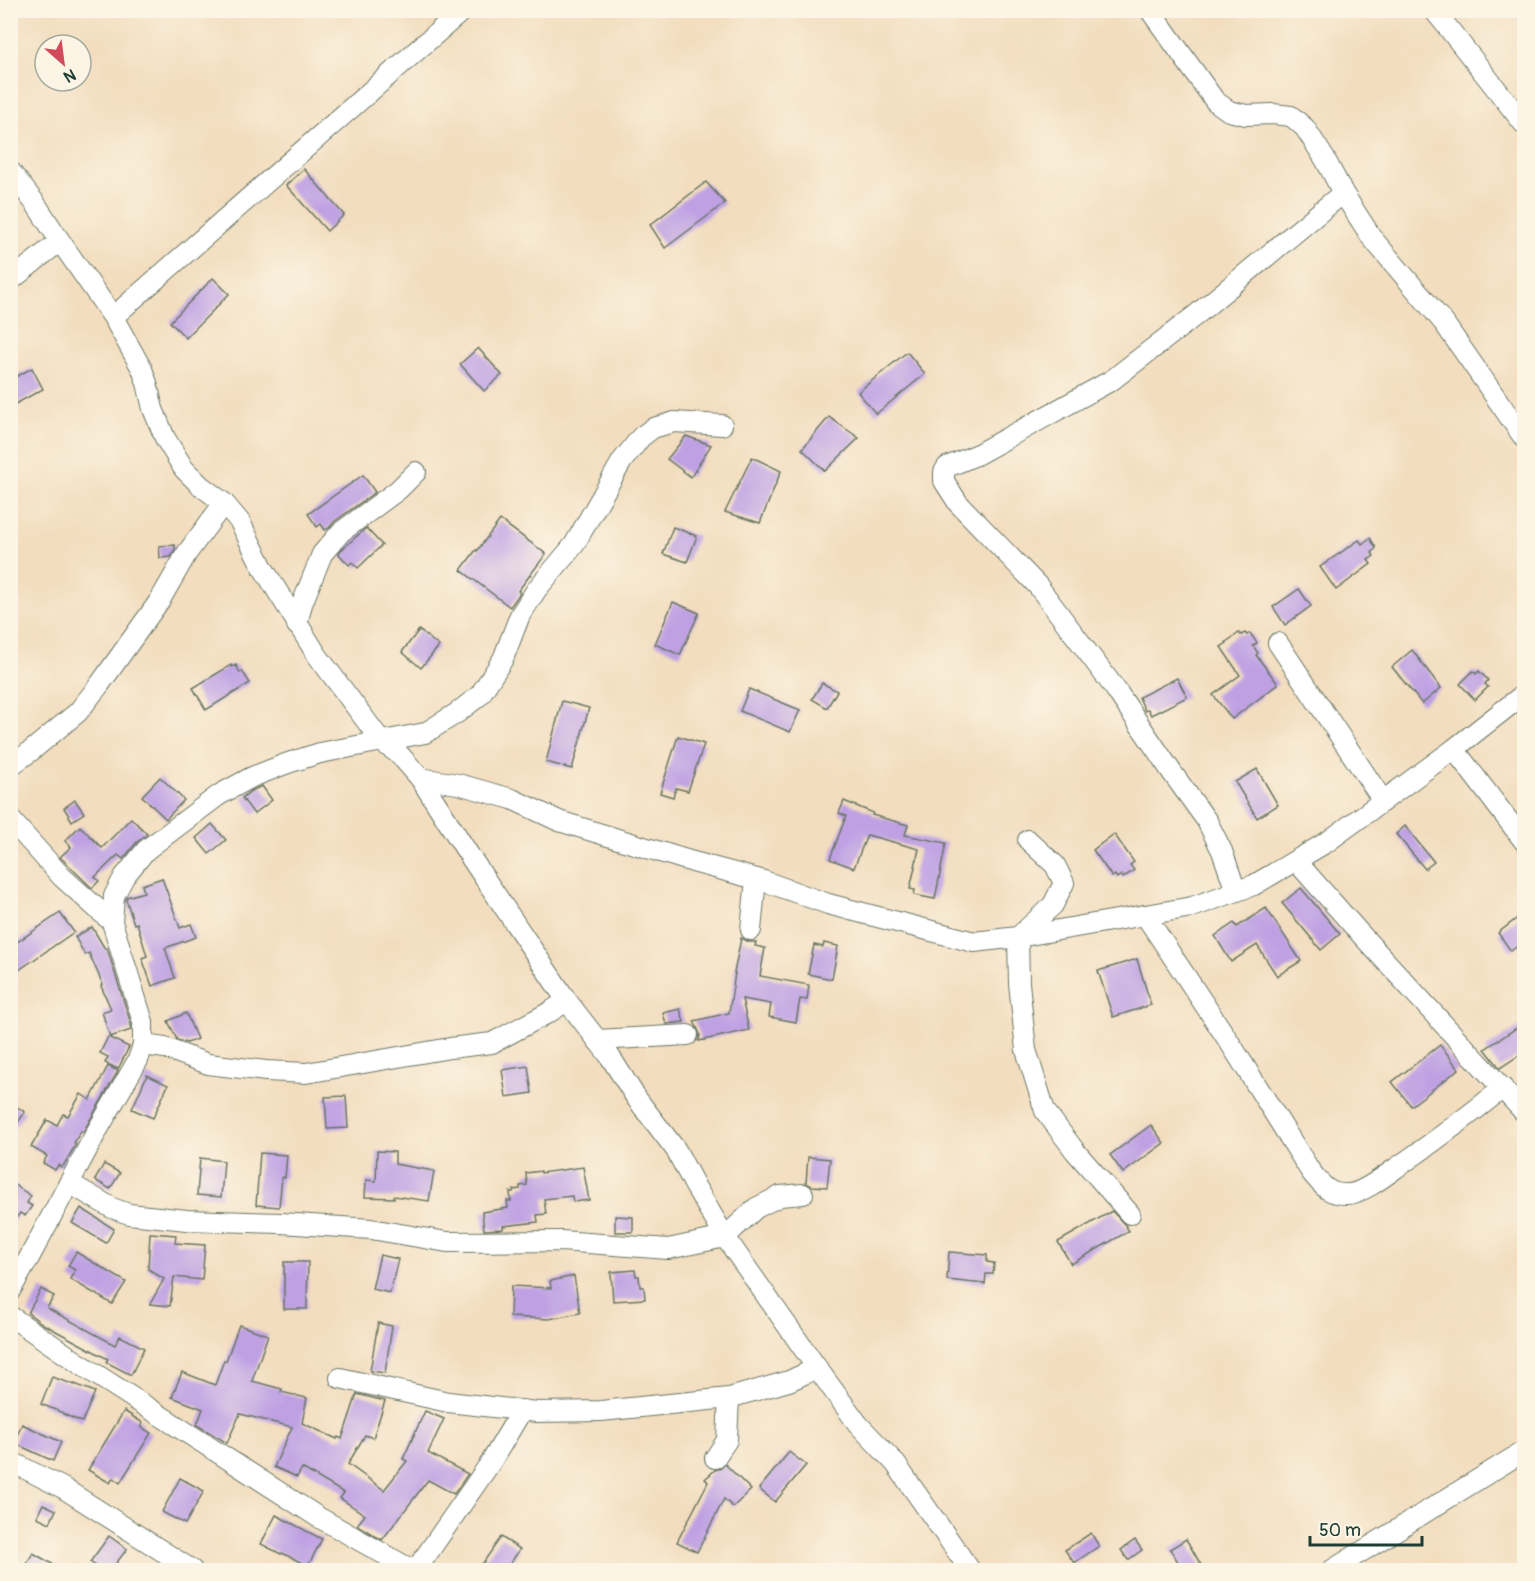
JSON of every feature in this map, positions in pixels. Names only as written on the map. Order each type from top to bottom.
[{"type":"street","points":[[113,317],[463,10]]},
{"type":"street","points":[[1150,10],[1215,101],[1229,111],[1246,115],[1291,116],[1305,128],[1372,238],[1444,323],[1524,438]]},
{"type":"street","points":[[1434,10],[1524,124]]},
{"type":"street","points":[[10,171],[35,203],[113,317],[142,369],[153,409],[165,438],[184,469],[201,486],[224,503],[240,522],[263,568],[316,655],[382,742],[399,754],[420,778],[567,1001],[609,1055],[637,1099],[676,1150],[725,1236],[858,1424],[895,1463],[970,1570]]},
{"type":"street","points":[[1236,891],[1222,851],[1207,821],[1116,690],[1038,586],[958,503],[944,481],[944,472],[946,467],[976,455],[1112,380],[1196,315],[1343,193]]},
{"type":"street","points":[[10,281],[60,241]]},
{"type":"street","points":[[10,1290],[138,1060],[143,1045],[143,1022],[112,922],[114,896],[124,878],[146,850],[219,795],[252,777],[320,753],[425,733],[457,713],[480,695],[503,659],[520,615],[537,589],[574,545],[622,461],[641,437],[653,428],[674,422],[722,424]]},
{"type":"street","points":[[297,625],[302,604],[322,554],[341,532],[398,490],[416,472]]},
{"type":"street","points":[[10,766],[31,752],[78,712],[160,600],[187,554],[224,503]]},
{"type":"street","points":[[1278,643],[1383,801]]},
{"type":"street","points":[[420,778],[458,784],[512,799],[559,821],[756,879],[828,904],[974,942],[1017,937],[1192,907],[1254,885],[1327,842],[1454,749],[1524,694]]},
{"type":"street","points":[[1454,749],[1524,841]]},
{"type":"street","points":[[10,819],[62,877],[112,922]]},
{"type":"street","points":[[1017,937],[1053,905],[1064,883],[1055,865],[1028,840]]},
{"type":"street","points":[[1296,861],[1524,1112]]},
{"type":"street","points":[[751,930],[756,879]]},
{"type":"street","points":[[1145,915],[1311,1172],[1325,1189],[1336,1193],[1351,1194],[1375,1183],[1438,1139],[1503,1088]]},
{"type":"street","points":[[1017,937],[1026,1050],[1045,1111],[1075,1151],[1130,1214]]},
{"type":"street","points":[[143,1045],[165,1048],[208,1064],[306,1073],[492,1043],[548,1014],[567,1001]]},
{"type":"street","points":[[597,1040],[688,1035]]},
{"type":"street","points":[[69,1183],[112,1208],[129,1214],[188,1220],[371,1229],[447,1242],[561,1241],[668,1249],[725,1236],[756,1208],[780,1196],[803,1194]]},
{"type":"street","points":[[10,1316],[77,1362],[318,1517],[414,1570],[490,1462],[522,1410]]},
{"type":"street","points":[[340,1378],[448,1402],[537,1412],[601,1411],[729,1398],[789,1381],[817,1368]]},
{"type":"street","points":[[715,1458],[727,1440],[729,1398]]},
{"type":"street","points":[[1332,1570],[1524,1451]]},
{"type":"street","points":[[10,1461],[63,1488],[192,1570]]},
{"type":"building","points":[[304,169],[344,215],[327,231],[286,185]]},
{"type":"building","points":[[706,182],[725,203],[665,248],[650,225]]},
{"type":"building","points":[[213,278],[229,294],[186,338],[170,322]]},
{"type":"building","points":[[478,348],[502,375],[484,391],[460,364]]},
{"type":"building","points":[[907,352],[925,374],[876,414],[858,392]]},
{"type":"building","points":[[32,368],[43,389],[10,407],[10,380]]},
{"type":"building","points":[[829,417],[859,438],[825,471],[802,449]]},
{"type":"building","points":[[686,436],[711,445],[691,477],[667,459]]},
{"type":"building","points":[[752,457],[781,471],[760,523],[725,512]]},
{"type":"building","points":[[363,475],[375,492],[329,528],[325,530],[321,524],[317,527],[308,514]]},
{"type":"building","points":[[500,520],[546,554],[518,591],[520,593],[510,607],[461,570]]},
{"type":"building","points":[[673,527],[697,536],[687,562],[663,554]]},
{"type":"building","points":[[366,528],[382,545],[358,568],[352,562],[349,565],[338,553]]},
{"type":"building","points":[[1370,538],[1376,548],[1372,553],[1374,556],[1368,560],[1371,564],[1336,590],[1320,567],[1359,540],[1362,544]]},
{"type":"building","points":[[175,545],[171,557],[160,558],[159,546]]},
{"type":"building","points":[[1299,589],[1311,606],[1285,625],[1273,607]]},
{"type":"building","points":[[673,602],[699,613],[680,655],[655,644]]},
{"type":"building","points":[[419,630],[439,646],[421,668],[402,652]]},
{"type":"building","points":[[1239,633],[1247,635],[1250,633],[1257,643],[1253,646],[1258,653],[1256,655],[1278,684],[1232,719],[1213,695],[1240,675],[1221,647]]},
{"type":"building","points":[[1412,650],[1441,688],[1422,704],[1392,667]]},
{"type":"building","points":[[231,665],[232,667],[236,665],[250,683],[206,710],[193,688]]},
{"type":"building","points":[[1473,671],[1476,674],[1479,671],[1488,680],[1485,684],[1488,687],[1475,700],[1460,684]]},
{"type":"building","points":[[1177,678],[1187,697],[1151,715],[1148,709],[1145,711],[1139,697]]},
{"type":"building","points":[[822,683],[837,691],[827,708],[812,699]]},
{"type":"building","points":[[749,689],[800,710],[790,732],[740,711]]},
{"type":"building","points":[[562,701],[589,708],[572,769],[546,762]]},
{"type":"building","points":[[678,736],[704,744],[688,791],[676,788],[673,797],[660,793]]},
{"type":"building","points":[[1257,769],[1278,805],[1257,818],[1235,782]]},
{"type":"building","points":[[160,777],[184,800],[166,819],[142,796]]},
{"type":"building","points":[[262,786],[272,800],[254,814],[242,798]]},
{"type":"building","points":[[75,800],[84,813],[72,821],[64,808]]},
{"type":"building","points":[[844,801],[873,813],[872,815],[908,825],[905,835],[946,843],[935,899],[914,895],[915,890],[910,889],[919,849],[867,835],[854,868],[830,859],[846,816],[839,813]]},
{"type":"building","points":[[131,818],[147,834],[123,859],[118,855],[95,877],[99,881],[92,888],[60,857],[71,847],[65,841],[80,826],[102,848]]},
{"type":"building","points":[[212,824],[226,840],[209,854],[196,838]]},
{"type":"building","points":[[1405,826],[1434,862],[1425,869],[1396,834]]},
{"type":"building","points":[[1114,834],[1134,862],[1130,865],[1134,870],[1123,878],[1121,875],[1117,878],[1115,875],[1112,877],[1093,850]]},
{"type":"building","points":[[162,878],[180,928],[191,924],[196,937],[165,948],[175,978],[152,986],[142,958],[147,956],[137,923],[134,924],[126,899],[144,892],[142,885]]},
{"type":"building","points":[[1301,888],[1340,934],[1321,950],[1282,903]]},
{"type":"building","points":[[1266,908],[1301,961],[1277,976],[1257,945],[1231,962],[1215,936],[1234,923],[1237,927]]},
{"type":"building","points":[[60,913],[74,932],[16,972],[10,964],[10,947]]},
{"type":"building","points":[[1524,913],[1524,941],[1511,951],[1498,933]]},
{"type":"building","points":[[92,927],[105,949],[107,948],[131,1024],[131,1030],[110,1037],[102,1012],[111,1009],[101,986],[103,985],[89,953],[85,955],[75,937]]},
{"type":"building","points":[[741,938],[749,942],[756,942],[755,946],[765,948],[760,976],[809,985],[807,1000],[800,999],[796,1022],[769,1017],[771,1004],[742,999],[749,1030],[699,1041],[700,1034],[694,1021],[729,1013]]},
{"type":"building","points":[[824,943],[838,946],[832,979],[808,974],[814,945],[823,947]]},
{"type":"building","points":[[1137,959],[1151,1005],[1113,1017],[1098,971]]},
{"type":"building","points":[[680,1009],[684,1022],[666,1024],[663,1013]]},
{"type":"building","points":[[186,1013],[197,1039],[187,1043],[177,1040],[168,1021]]},
{"type":"building","points":[[1524,1023],[1524,1052],[1500,1068],[1485,1049]]},
{"type":"building","points":[[108,1037],[129,1047],[118,1069],[105,1063],[108,1057],[100,1053]]},
{"type":"building","points":[[1440,1045],[1459,1069],[1411,1106],[1392,1082]]},
{"type":"building","points":[[108,1066],[118,1071],[83,1132],[81,1131],[74,1143],[76,1144],[62,1168],[58,1165],[55,1170],[43,1163],[47,1156],[31,1147],[47,1120],[57,1125],[63,1114],[68,1116],[81,1094],[90,1100]]},
{"type":"building","points":[[528,1066],[532,1093],[506,1097],[502,1070]]},
{"type":"building","points":[[147,1075],[168,1085],[153,1118],[132,1109]]},
{"type":"building","points":[[346,1096],[348,1128],[327,1129],[325,1097]]},
{"type":"building","points":[[10,1103],[25,1112],[10,1134]]},
{"type":"building","points":[[1151,1125],[1164,1143],[1123,1173],[1110,1155]]},
{"type":"building","points":[[377,1151],[395,1152],[395,1164],[434,1171],[429,1201],[394,1196],[394,1198],[365,1197],[366,1180],[376,1181]]},
{"type":"building","points":[[260,1153],[287,1155],[279,1207],[256,1205]]},
{"type":"building","points":[[808,1157],[830,1159],[827,1187],[812,1186],[806,1183]]},
{"type":"building","points":[[200,1158],[224,1161],[221,1197],[197,1195]]},
{"type":"building","points":[[104,1164],[120,1173],[110,1189],[95,1180]]},
{"type":"building","points":[[583,1167],[589,1200],[573,1202],[572,1196],[544,1199],[546,1214],[537,1215],[538,1222],[484,1230],[482,1212],[508,1208],[507,1201],[511,1201],[510,1192],[527,1185],[526,1173]]},
{"type":"building","points":[[10,1182],[31,1196],[27,1203],[32,1206],[25,1216],[20,1213],[10,1226]]},
{"type":"building","points":[[81,1208],[114,1229],[106,1243],[72,1223]]},
{"type":"building","points":[[1112,1211],[1129,1231],[1071,1264],[1058,1242]]},
{"type":"building","points":[[615,1216],[633,1217],[633,1232],[615,1232]]},
{"type":"building","points":[[150,1233],[176,1235],[175,1243],[205,1245],[202,1280],[174,1277],[170,1306],[150,1304],[164,1279],[148,1269]]},
{"type":"building","points":[[76,1252],[126,1282],[112,1304],[70,1279],[75,1270],[68,1266]]},
{"type":"building","points":[[949,1252],[987,1255],[987,1262],[994,1263],[993,1274],[986,1274],[985,1284],[947,1280]]},
{"type":"building","points":[[380,1255],[398,1259],[390,1293],[372,1289]]},
{"type":"building","points":[[284,1262],[308,1262],[307,1309],[284,1309]]},
{"type":"building","points":[[635,1270],[636,1276],[639,1276],[640,1287],[644,1287],[645,1299],[613,1301],[611,1272]]},
{"type":"building","points":[[574,1276],[580,1313],[549,1319],[510,1317],[511,1286],[551,1288],[550,1281]]},
{"type":"building","points":[[41,1289],[54,1296],[47,1308],[115,1345],[120,1336],[144,1348],[131,1375],[106,1362],[108,1359],[43,1324],[28,1313]]},
{"type":"building","points":[[378,1323],[392,1326],[385,1373],[370,1371]]},
{"type":"building","points":[[239,1325],[268,1335],[252,1381],[282,1389],[281,1392],[307,1398],[302,1423],[337,1439],[338,1437],[342,1439],[357,1394],[385,1401],[373,1438],[365,1435],[348,1464],[384,1490],[407,1461],[403,1459],[425,1411],[444,1419],[428,1453],[468,1474],[454,1494],[428,1480],[382,1540],[357,1525],[365,1515],[340,1498],[344,1493],[302,1468],[297,1477],[274,1467],[292,1427],[240,1414],[227,1443],[197,1425],[203,1409],[172,1397],[182,1372],[215,1385]]},
{"type":"building","points":[[52,1377],[95,1392],[82,1422],[41,1404]]},
{"type":"building","points":[[124,1411],[143,1423],[141,1427],[151,1433],[120,1483],[113,1478],[110,1483],[88,1470]]},
{"type":"building","points":[[22,1424],[61,1442],[53,1461],[14,1443]]},
{"type":"building","points":[[789,1452],[806,1465],[775,1502],[759,1489]]},
{"type":"building","points":[[725,1464],[751,1490],[733,1507],[724,1499],[697,1552],[677,1542],[708,1482],[705,1479]]},
{"type":"building","points":[[180,1478],[204,1491],[185,1524],[162,1512]]},
{"type":"building","points":[[43,1504],[56,1510],[50,1523],[37,1517]]},
{"type":"building","points":[[276,1515],[322,1539],[308,1566],[261,1544]]},
{"type":"building","points":[[1091,1533],[1099,1546],[1074,1563],[1065,1550]]},
{"type":"building","points":[[109,1536],[127,1549],[111,1570],[102,1570],[90,1562]]},
{"type":"building","points":[[501,1537],[520,1549],[506,1570],[478,1570]]},
{"type":"building","points":[[1186,1539],[1204,1570],[1183,1570],[1170,1549]]},
{"type":"building","points":[[1135,1540],[1142,1550],[1128,1560],[1121,1550]]},
{"type":"building","points":[[33,1553],[63,1570],[23,1570]]}]
